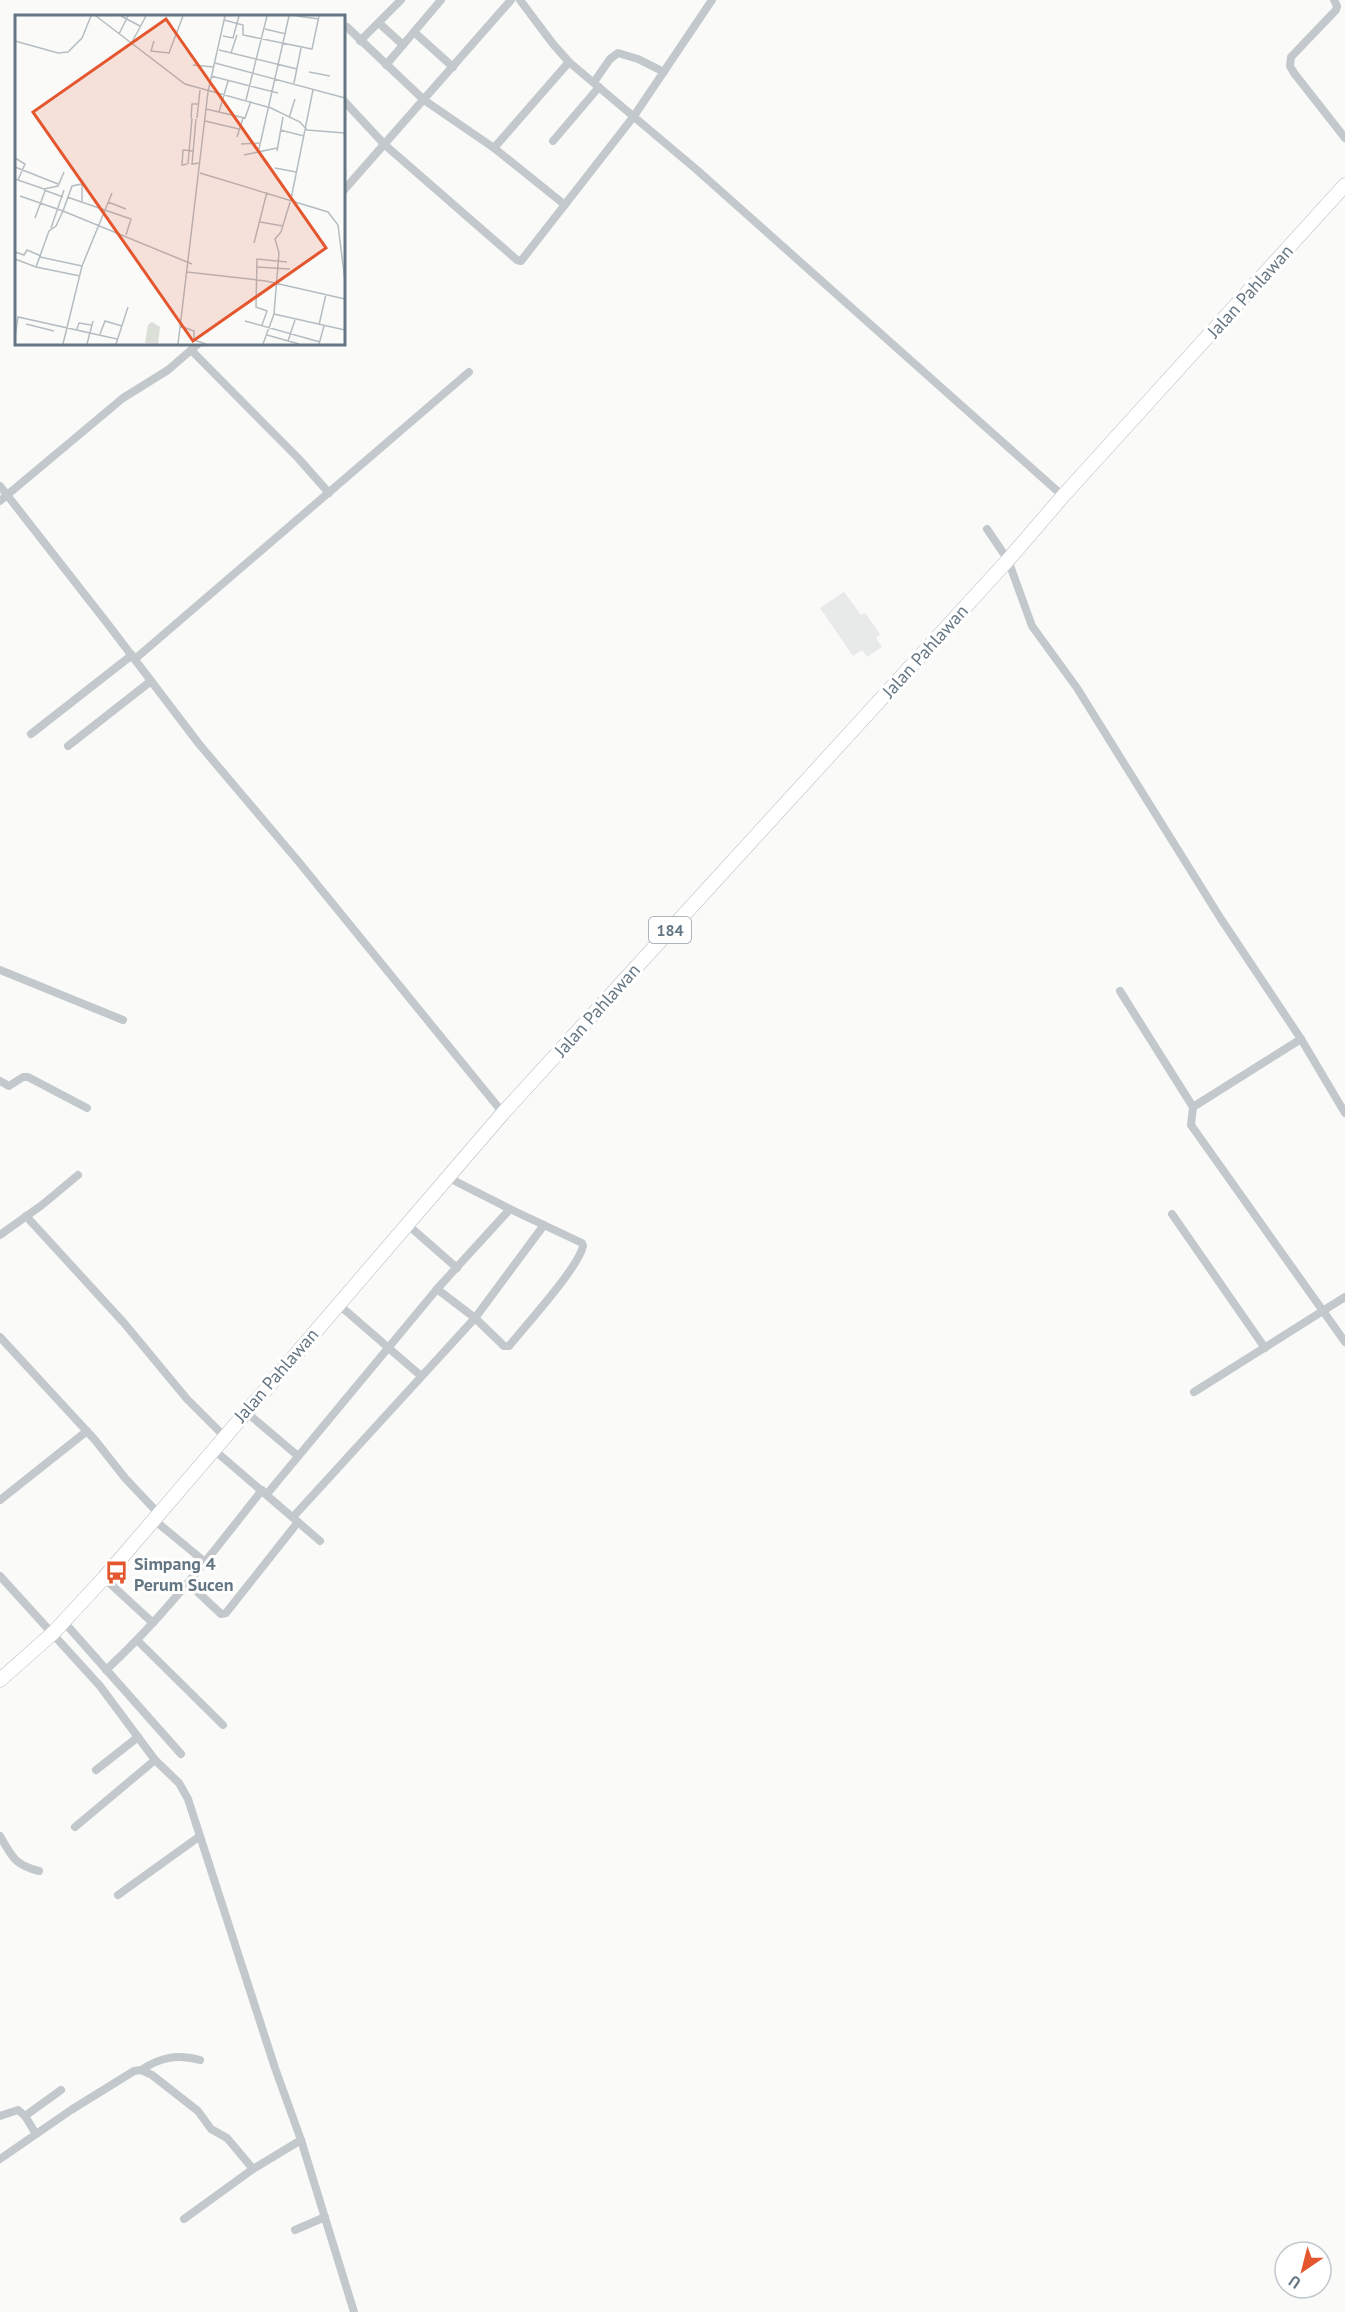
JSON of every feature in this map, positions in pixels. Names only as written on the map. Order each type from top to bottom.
[{"type":"main road","name":"Jalan Pahlawan","points":[[0,1680],[53,1633],[104,1578],[503,1113],[1008,560],[1063,496],[1345,185]]},
{"type":"street","points":[[360,40],[401,0]]},
{"type":"street","points":[[386,65],[441,0]]},
{"type":"street","points":[[345,188],[512,0]]},
{"type":"street","points":[[520,0],[569,62],[697,170],[1063,496]]},
{"type":"street","points":[[345,102],[385,145],[517,260],[525,258],[634,116],[712,0]]},
{"type":"street","points":[[1334,0],[1336,10],[1292,57],[1290,66],[1345,138]]},
{"type":"street","points":[[379,23],[403,45]]},
{"type":"street","points":[[346,27],[424,100],[494,148],[565,206]]},
{"type":"street","points":[[414,32],[453,67]]},
{"type":"street","points":[[553,141],[597,85],[610,59],[618,54],[638,59],[664,72]]},
{"type":"street","points":[[494,148],[569,62]]},
{"type":"street","points":[[0,501],[123,398],[168,370],[195,347],[329,493]]},
{"type":"street","points":[[32,734],[133,657],[469,372]]},
{"type":"street","points":[[0,486],[199,744],[298,861],[503,1113]]},
{"type":"street","points":[[987,529],[1008,560],[1032,626],[1077,688],[1221,919],[1301,1039],[1345,1113]]},
{"type":"street","points":[[68,746],[152,681]]},
{"type":"street","points":[[0,970],[123,1020]]},
{"type":"street","points":[[1120,991],[1193,1107],[1191,1125],[1345,1342]]},
{"type":"street","points":[[1193,1107],[1301,1039]]},
{"type":"street","points":[[0,1081],[9,1086],[23,1077],[28,1077],[87,1108]]},
{"type":"street","points":[[0,1235],[78,1175]]},
{"type":"street","points":[[437,1289],[507,1346],[560,1284],[580,1255],[583,1246],[582,1243],[449,1178]]},
{"type":"street","points":[[106,1670],[138,1641],[264,1492],[298,1456],[437,1289],[510,1209]]},
{"type":"street","points":[[1172,1214],[1265,1348]]},
{"type":"street","points":[[26,1216],[124,1323],[187,1399],[224,1436]]},
{"type":"street","points":[[408,1225],[457,1268]]},
{"type":"street","points":[[188,1583],[221,1614],[226,1613],[295,1520],[475,1318],[544,1226]]},
{"type":"street","points":[[1194,1392],[1345,1297]]},
{"type":"street","points":[[338,1304],[421,1377]]},
{"type":"street","points":[[0,1337],[87,1431],[155,1516],[205,1562]]},
{"type":"street","points":[[245,1411],[298,1456]]},
{"type":"street","points":[[0,1500],[87,1431]]},
{"type":"street","points":[[213,1449],[320,1541]]},
{"type":"street","points":[[0,1576],[100,1686],[155,1760],[179,1783],[191,1808],[275,2068],[301,2140],[352,2311]]},
{"type":"street","points":[[104,1578],[153,1623]]},
{"type":"street","points":[[63,1622],[182,1754]]},
{"type":"street","points":[[138,1641],[223,1725]]},
{"type":"street","points":[[96,1770],[138,1737]]},
{"type":"street","points":[[75,1827],[155,1760]]},
{"type":"street","points":[[0,1836],[11,1855],[23,1868],[39,1871]]},
{"type":"street","points":[[118,1894],[200,1836]]},
{"type":"street","points":[[0,2159],[134,2071],[170,2057],[179,2056],[200,2060]]},
{"type":"street","points":[[141,2070],[152,2075],[198,2111],[211,2129],[227,2138],[253,2169]]},
{"type":"street","points":[[25,2116],[61,2090]]},
{"type":"street","points":[[0,2116],[18,2110],[25,2116],[36,2134]]},
{"type":"street","points":[[184,2219],[253,2169],[301,2140]]},
{"type":"street","points":[[295,2230],[325,2217]]},
{"type":"shaded area","points":[[844,592],[861,615],[865,613],[880,634],[876,638],[882,647],[867,657],[862,650],[853,656],[820,608]]},
{"type":"place","name":"Simpang 4 Perum Sucen","points":[[116,1573]]}]
